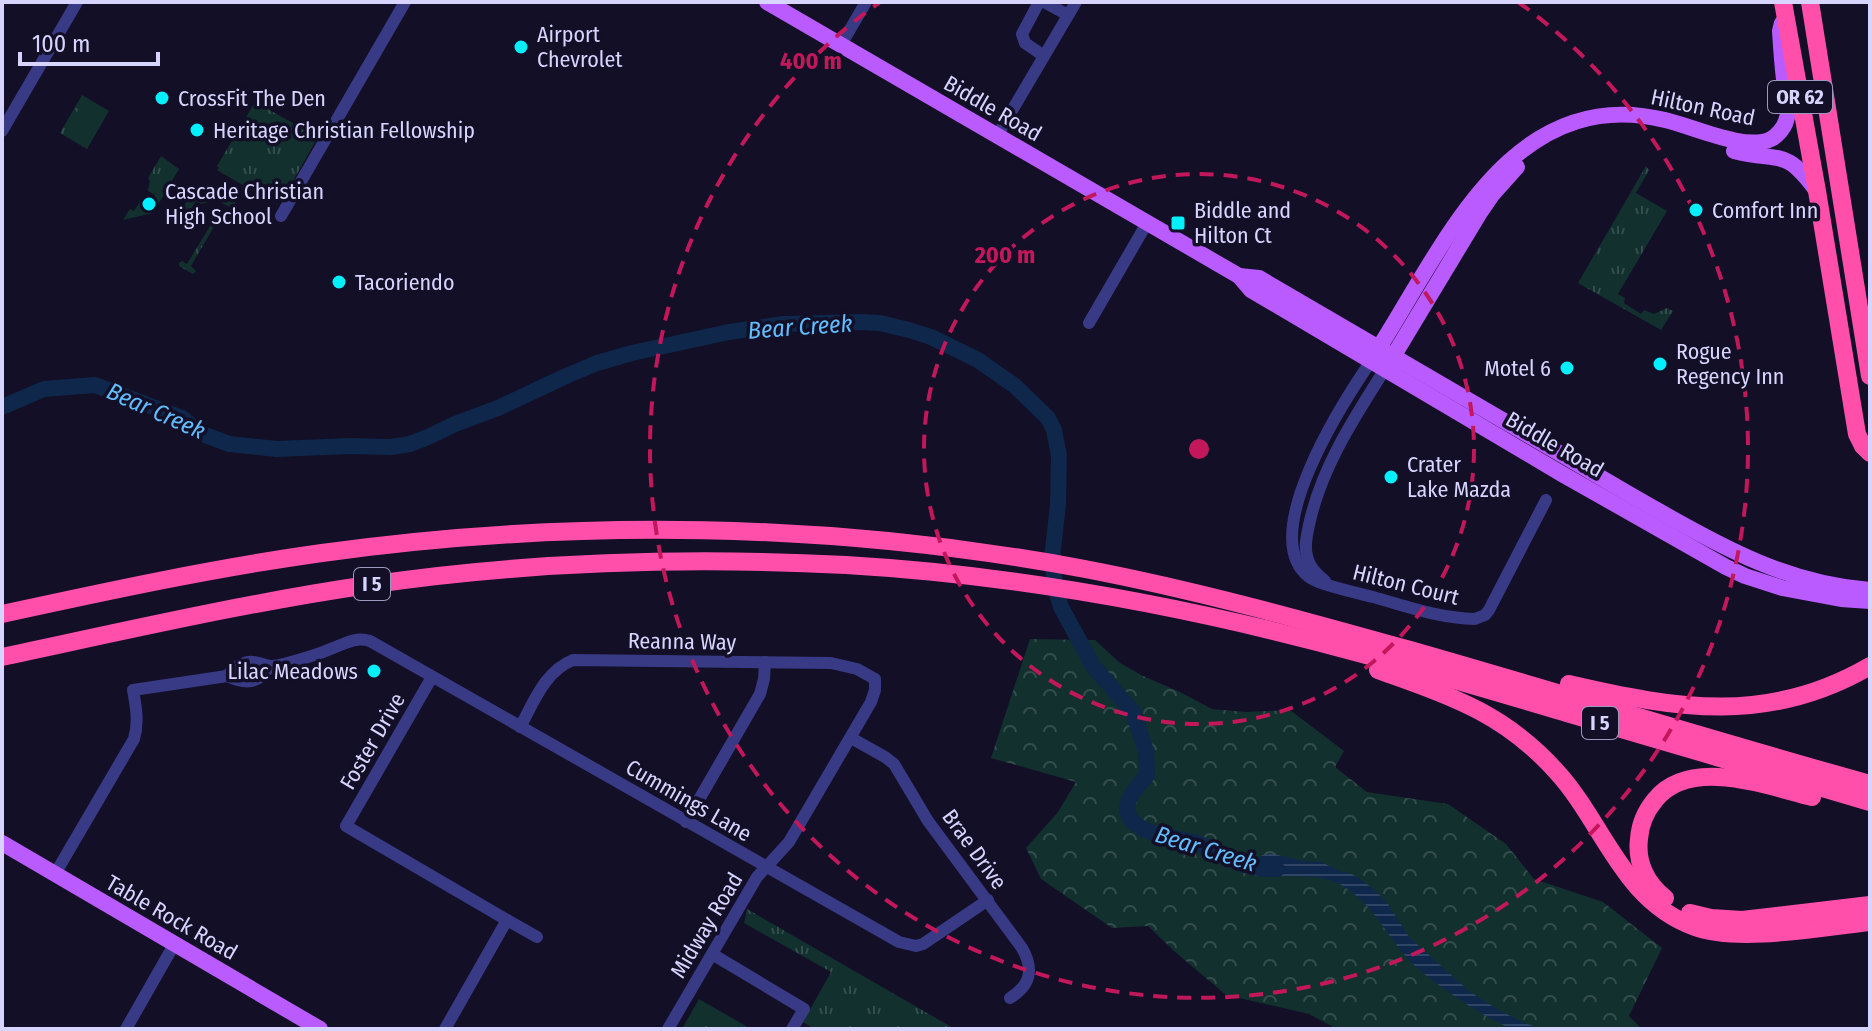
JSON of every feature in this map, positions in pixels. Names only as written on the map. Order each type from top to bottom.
[{"type":"highway","name":"OR 62","points":[[1810,2],[1862,286],[1869,367]]},
{"type":"highway","name":"OR 62","points":[[1784,8],[1857,434],[1870,453]]},
{"type":"highway","name":"I 5","points":[[2,614],[181,576],[321,553],[508,535],[619,530],[747,531],[912,545],[1110,574],[1269,611],[1870,784]]},
{"type":"highway","name":"I 5","points":[[2,657],[286,598],[421,578],[550,566],[685,562],[848,565],[1024,584],[1204,615],[1330,645],[1870,804]]},
{"type":"highway","points":[[1330,645],[1361,663],[1445,694],[1510,728],[1536,750],[1566,783],[1629,879],[1651,901],[1676,918],[1697,928],[1747,933],[1870,922]]},
{"type":"highway","points":[[1515,680],[1533,677],[1647,699],[1697,706],[1738,707],[1807,694],[1870,666]]},
{"type":"highway","points":[[1870,804],[1833,802],[1726,777],[1692,778],[1669,787],[1653,803],[1643,819],[1638,846],[1645,875],[1652,887],[1670,903],[1700,916],[1742,920],[1870,905]]},
{"type":"main road","name":"Biddle Road","points":[[767,2],[1239,276],[1259,278],[1562,474],[1700,553],[1745,576],[1782,588],[1870,601]]},
{"type":"main road","name":"Hilton Road","points":[[1382,359],[1470,203],[1508,161],[1552,131],[1589,118],[1626,115],[1664,120],[1746,144],[1770,140],[1779,133],[1786,122],[1788,106],[1780,31],[1784,8]]},
{"type":"main road","name":"Hilton Road","points":[[1382,359],[1492,195],[1520,164],[1556,140],[1598,126],[1640,125],[1739,152],[1786,159],[1800,169],[1817,191]]},
{"type":"main road","name":"Biddle Road","points":[[1382,359],[1733,553],[1806,579],[1870,590]]},
{"type":"main road","name":"Table Rock Road","points":[[2,843],[316,1028]]},
{"type":"street","points":[[2,131],[77,2]]},
{"type":"street","points":[[281,216],[405,2]]},
{"type":"street","points":[[841,45],[866,2]]},
{"type":"street","points":[[1044,56],[1025,43],[1022,34],[1041,2],[1068,15]]},
{"type":"street","points":[[997,136],[1076,2]]},
{"type":"street","points":[[1089,323],[1147,223]]},
{"type":"street","name":"Hilton Court","points":[[1382,359],[1331,460],[1313,507],[1306,554],[1315,572],[1330,585],[1439,616],[1480,618],[1489,610],[1546,500]]},
{"type":"street","name":"Cummings Lane","points":[[270,666],[327,651],[352,639],[370,641],[893,940],[916,946],[931,940],[988,900]]},
{"type":"street","name":"Reanna Way","points":[[520,727],[546,681],[563,664],[573,660],[840,664],[875,679]]},
{"type":"street","points":[[55,874],[134,739],[138,716],[133,690],[227,676],[240,682],[251,681],[263,676],[270,666],[256,661],[246,662],[227,676]]},
{"type":"street","points":[[686,822],[760,694],[765,662]]},
{"type":"street","name":"Foster Drive","points":[[432,677],[346,826],[507,920]]},
{"type":"street","name":"Midway Road","points":[[668,1029],[757,877],[789,842],[851,738],[873,696],[875,679]]},
{"type":"street","name":"Brae Drive","points":[[851,738],[894,764],[928,821],[1027,955],[1029,973],[1026,983],[1020,992],[1010,998]]},
{"type":"street","points":[[445,1029],[507,920],[537,937]]},
{"type":"street","points":[[126,1029],[175,943]]},
{"type":"street","points":[[712,954],[804,1009],[792,1029]]},
{"type":"green space","points":[[82,95],[109,111],[87,149],[60,133]]},
{"type":"green space","points":[[84,100],[102,110],[84,140],[66,130]]},
{"type":"green space","points":[[255,102],[318,137],[284,197],[276,202],[217,170]]},
{"type":"green space","points":[[161,156],[179,169],[153,213],[123,220],[141,200],[150,203],[155,200],[155,195],[148,191],[148,178]]},
{"type":"green space","points":[[1646,166],[1649,170],[1636,193],[1667,211],[1618,294],[1625,298],[1624,303],[1641,314],[1644,310],[1654,314],[1667,308],[1673,311],[1661,330],[1578,283]]},
{"type":"green space","points":[[216,189],[237,201],[230,207],[216,200],[201,204],[196,201],[181,227],[174,223],[190,195],[204,195]]},
{"type":"green space","points":[[211,208],[227,217],[225,220],[219,218],[191,266],[196,271],[193,274],[179,263],[187,264],[216,216]]},
{"type":"green space","points":[[1030,639],[1095,640],[1120,663],[1212,709],[1246,712],[1290,710],[1344,751],[1335,767],[1367,792],[1448,804],[1506,844],[1534,879],[1603,902],[1662,948],[1629,1016],[1642,1029],[1337,1029],[1309,1014],[1226,995],[1148,926],[1112,928],[1041,879],[1026,848],[1058,812],[1076,782],[991,758]]},
{"type":"green space","points":[[747,909],[955,1029],[810,1029],[803,1022],[831,972],[744,923]]},
{"type":"green space","points":[[699,999],[751,1029],[682,1029]]},
{"type":"water","points":[[1262,855],[1321,862],[1359,878],[1388,904],[1409,937],[1469,991],[1497,1009],[1542,1029],[1518,1029],[1501,1024],[1442,988],[1409,960],[1363,902],[1343,886],[1323,878],[1259,873],[1257,862]]},
{"type":"waterway","name":"Bear Creek","points":[[2,407],[44,389],[95,385],[182,418],[200,433],[229,444],[277,449],[391,447],[428,437],[597,363],[729,332],[784,324],[859,322],[880,323],[931,337],[978,360],[1015,386],[1048,418],[1054,430],[1059,456],[1052,558],[1055,586],[1061,607],[1093,666],[1133,712],[1146,751],[1147,775],[1129,800],[1128,812],[1132,821],[1153,833],[1200,844],[1245,865],[1277,869]]},
{"type":"place","name":"Airport Chevrolet","points":[[521,47]]},
{"type":"place","name":"CrossFit The Den","points":[[162,98]]},
{"type":"place","name":"Heritage Christian Fellowship","points":[[197,130]]},
{"type":"place","name":"Cascade Christian High School","points":[[149,204]]},
{"type":"place","name":"Comfort Inn","points":[[1696,210]]},
{"type":"place","name":"Biddle and Hilton Ct","points":[[1178,223]]},
{"type":"place","name":"Tacoriendo","points":[[339,282]]},
{"type":"place","name":"Rogue Regency Inn","points":[[1660,364]]},
{"type":"place","name":"Motel 6","points":[[1567,368]]},
{"type":"place","name":"Crater Lake Mazda","points":[[1391,477]]},
{"type":"place","name":"Lilac Meadows","points":[[374,671]]}]
